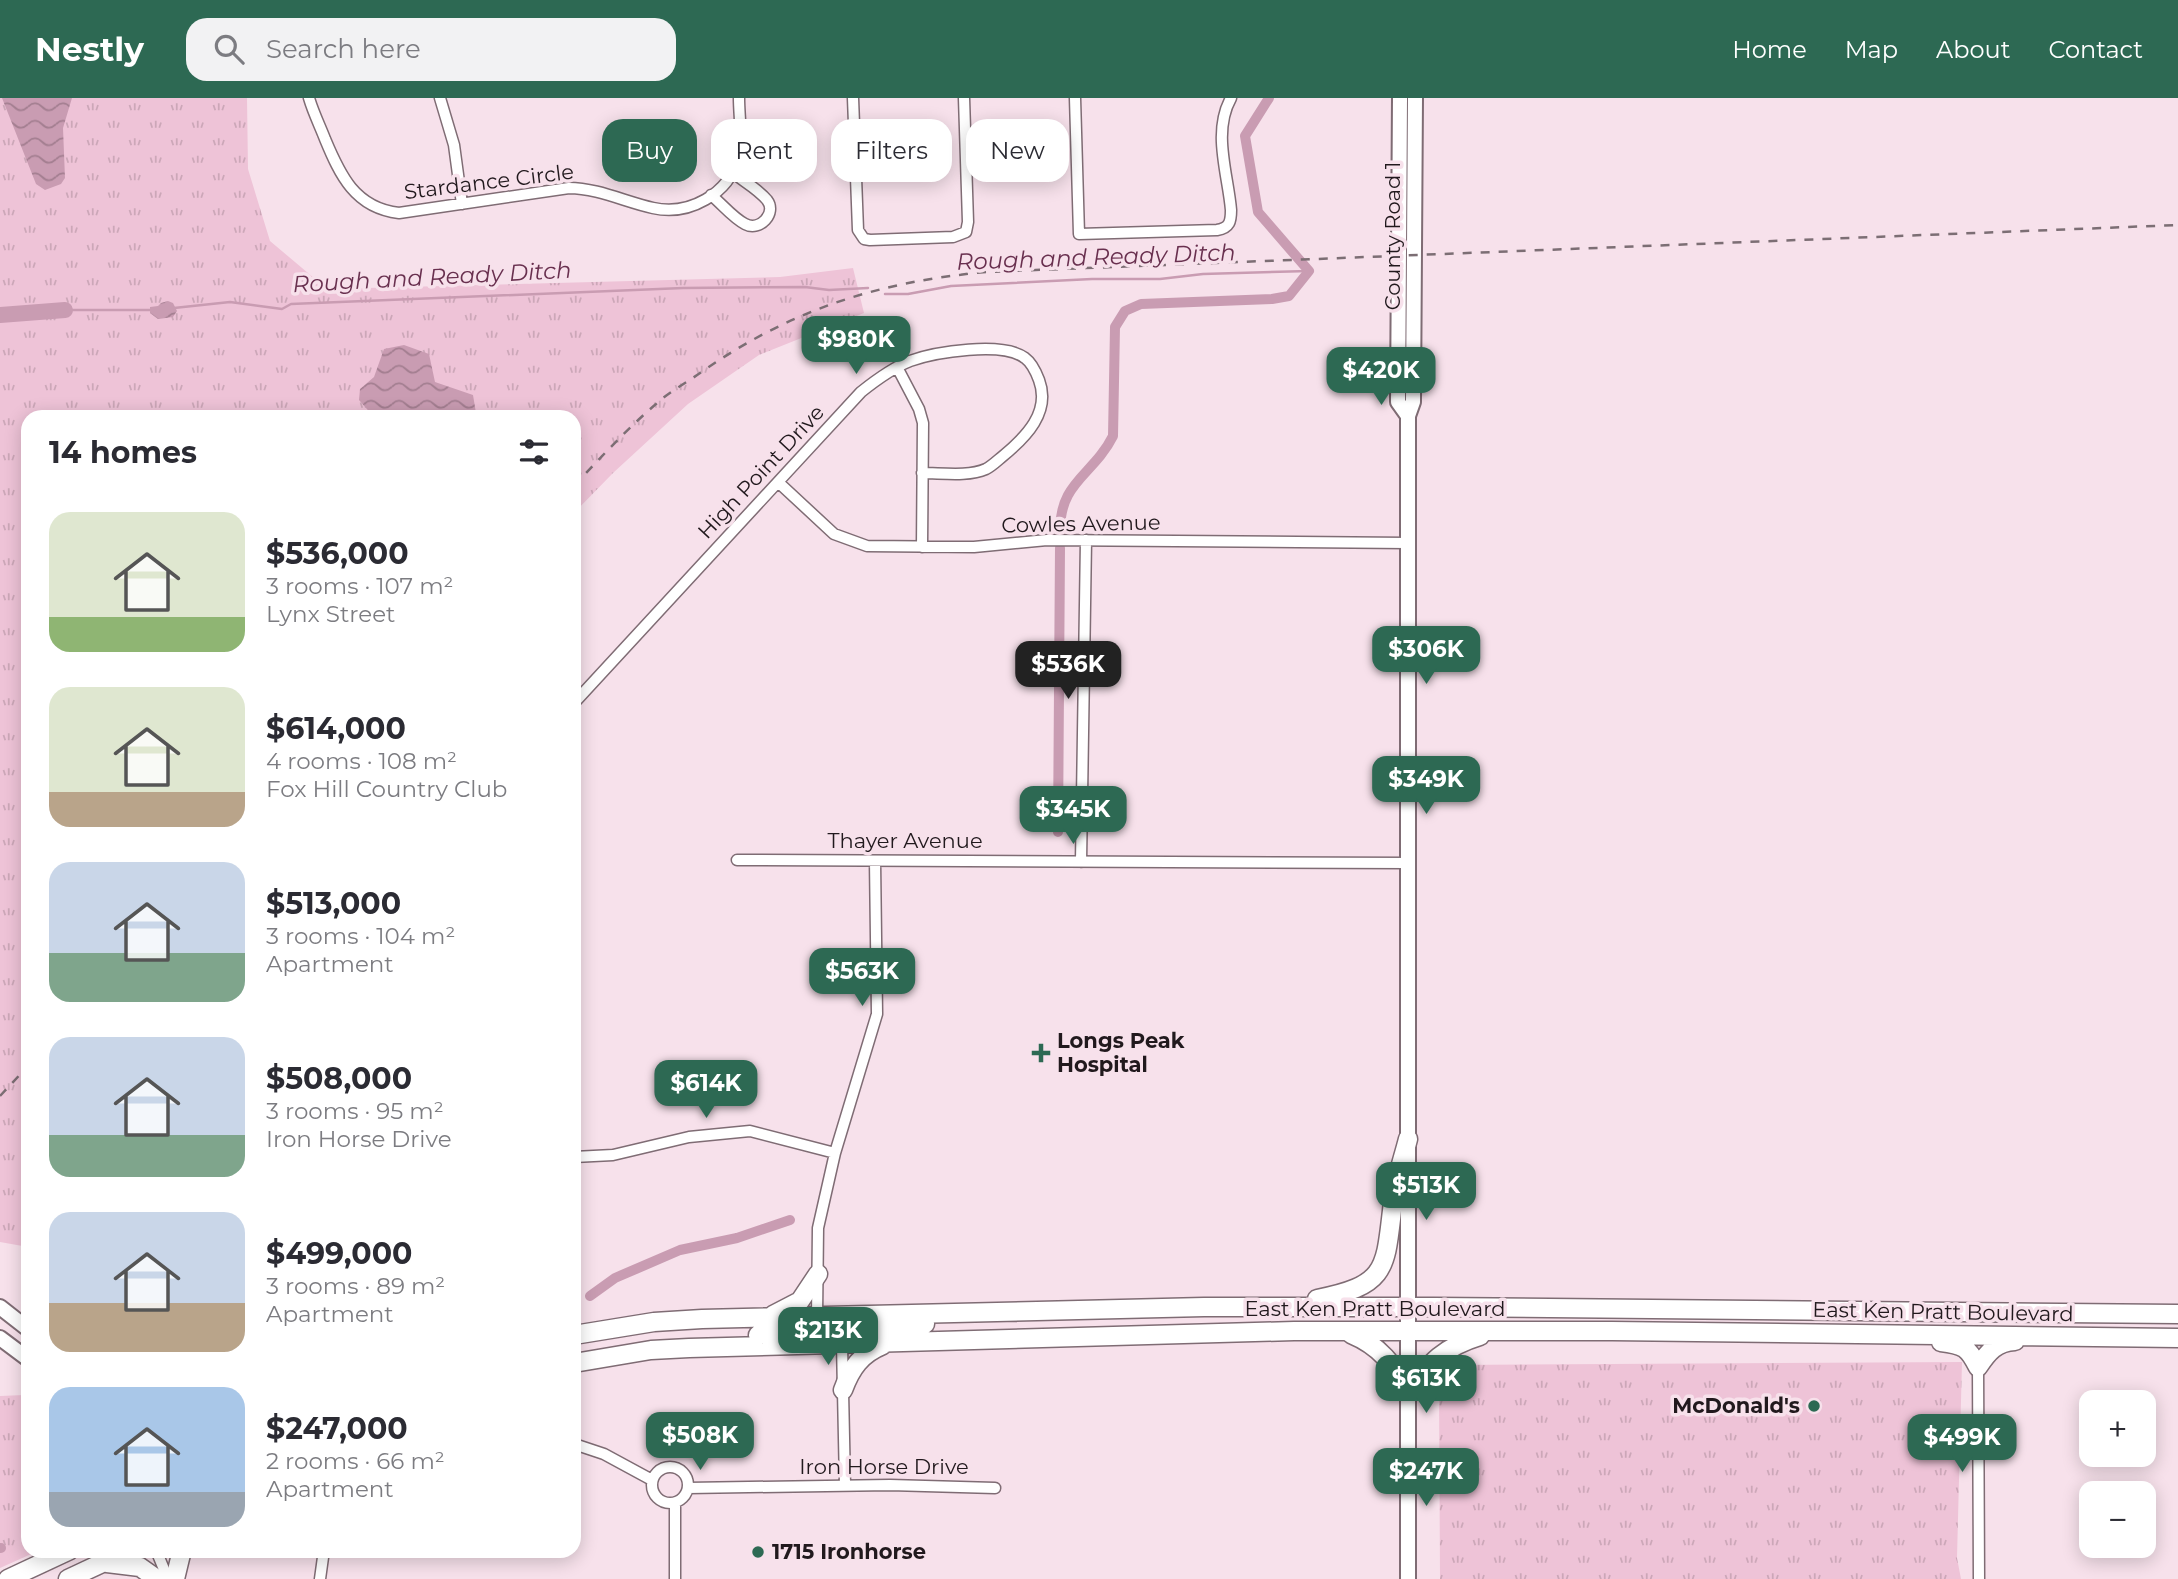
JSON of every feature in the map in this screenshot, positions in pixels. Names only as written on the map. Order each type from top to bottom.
[{"type":"highway","points":[[1276,1307],[1363,1287],[1375,1275],[1385,1259],[1393,1199],[1408,1139]]},
{"type":"highway","points":[[766,1318],[789,1309],[800,1301],[818,1275]]},
{"type":"highway","name":"East Ken Pratt Boulevard","points":[[581,1334],[654,1322],[1205,1307],[1408,1306],[2178,1317]]},
{"type":"highway","points":[[842,1343],[849,1334],[940,1322],[945,1315]]},
{"type":"highway","points":[[703,1347],[736,1336],[811,1328],[817,1317]]},
{"type":"highway","points":[[1975,1352],[1991,1321],[1997,1318],[2178,1317]]},
{"type":"highway","points":[[1345,1331],[1382,1351],[1409,1392],[1423,1371],[1440,1354],[1454,1345],[1500,1331]]},
{"type":"highway","name":"East Ken Pratt Boulevard","points":[[581,1362],[651,1350],[703,1347],[1140,1334],[1345,1331],[1875,1334],[1975,1352],[2089,1337],[2178,1338]]},
{"type":"highway","points":[[1975,1352],[1989,1350],[2006,1341],[2089,1337]]},
{"type":"highway","points":[[843,1390],[850,1372],[862,1357],[891,1342]]},
{"type":"highway","points":[[8,1579],[53,1558]]},
{"type":"highway","points":[[68,1579],[113,1558]]},
{"type":"highway","points":[[175,1579],[180,1558]]},
{"type":"highway","points":[[104,1562],[140,1567],[157,1579]]},
{"type":"main road","points":[[1399,98],[1398,402],[1408,416],[1408,1579]]},
{"type":"main road","name":"County Road 1","points":[[1408,416],[1413,402],[1415,98]]},
{"type":"main road","points":[[0,1307],[21,1324]]},
{"type":"main road","points":[[0,1338],[21,1354]]},
{"type":"street","name":"Stardance Circle","points":[[309,98],[339,172],[353,192],[366,202],[385,210],[398,212],[574,188],[652,208],[671,210],[689,207],[711,195],[723,182]]},
{"type":"street","points":[[440,98],[454,145],[462,204]]},
{"type":"street","points":[[739,98],[739,119]]},
{"type":"street","points":[[853,98],[858,230],[864,239],[870,240],[953,237],[966,232],[964,98]]},
{"type":"street","points":[[1074,98],[1079,234],[1217,230],[1229,225],[1230,197],[1222,132],[1225,110],[1231,98]]},
{"type":"street","points":[[711,195],[747,225],[756,225],[764,221],[769,213],[768,202],[745,182]]},
{"type":"street","name":"High Point Drive","points":[[581,695],[861,392],[897,367],[928,356],[992,349],[1009,350],[1026,358],[1036,370],[1041,385],[1040,415],[1034,426],[988,468],[974,472],[922,473]]},
{"type":"street","points":[[897,367],[919,409],[923,423],[922,547]]},
{"type":"street","name":"Cowles Avenue","points":[[778,482],[834,534],[867,547],[974,547],[1047,540],[1408,543]]},
{"type":"street","points":[[1081,862],[1086,540]]},
{"type":"street","name":"Thayer Avenue","points":[[737,860],[1409,863]]},
{"type":"street","points":[[817,1317],[818,1228],[835,1153],[877,1014],[876,861]]},
{"type":"street","points":[[581,1157],[613,1155],[689,1137],[750,1131],[835,1153]]},
{"type":"street","points":[[842,1343],[845,1485]]},
{"type":"street","points":[[1975,1352],[1979,1579]]},
{"type":"street","points":[[581,1446],[604,1454],[652,1480]]},
{"type":"street","points":[[672,1467],[684,1474],[688,1488],[682,1499],[675,1503],[666,1503],[655,1496],[652,1480],[658,1472],[672,1467]]},
{"type":"street","name":"Iron Horse Drive","points":[[688,1488],[845,1485],[995,1488]]},
{"type":"street","points":[[675,1503],[675,1579]]},
{"type":"street","points":[[159,1558],[168,1579]]},
{"type":"street","points":[[320,1579],[323,1558]]},
{"type":"green space","points":[[0,98],[247,98],[248,169],[270,241],[327,289],[780,277],[853,268],[864,313],[759,355],[688,404],[581,506],[581,410],[21,410],[21,1246],[0,1242]]},
{"type":"green space","points":[[1962,1362],[1957,1558],[1961,1579],[1440,1579],[1439,1386],[1451,1365]]},
{"type":"green space","points":[[21,1395],[22,1558],[0,1568],[0,1396]]},
{"type":"water","points":[[2,98],[72,98],[63,128],[65,178],[61,184],[45,190],[36,184]]},
{"type":"water","points":[[168,301],[173,303],[177,311],[173,317],[158,319],[150,313],[150,307]]},
{"type":"water","points":[[404,345],[429,354],[435,382],[473,395],[476,410],[368,410],[359,400],[360,389],[374,377],[384,349]]},
{"type":"waterway","points":[[1060,533],[1061,516],[1071,490],[1105,450],[1113,436],[1115,327],[1125,311],[1141,304],[1289,296],[1309,271],[1258,212],[1245,136],[1269,98]]},
{"type":"waterway","name":"Rough and Ready Ditch","points":[[885,294],[908,294],[951,286],[1309,271]]},
{"type":"waterway","name":"Rough and Ready Ditch","points":[[174,308],[230,302],[282,309],[291,304],[683,288],[868,288]]},
{"type":"waterway","name":"Rough and Ready Ditch","points":[[65,310],[153,310]]},
{"type":"waterway","name":"Rough and Ready Ditch","points":[[0,315],[65,310]]},
{"type":"waterway","points":[[1058,832],[1060,548]]},
{"type":"waterway","points":[[590,1296],[615,1278],[680,1250],[737,1238],[790,1220]]},
{"type":"railway","points":[[581,479],[661,400],[734,351],[801,316],[871,292],[908,283],[986,272],[2178,225]]},
{"type":"railway","points":[[0,1096],[21,1074]]},
{"type":"place","name":"Longs Peak Hospital","points":[[1041,1053]]},
{"type":"place","name":"McDonald's","points":[[1814,1406]]},
{"type":"place","name":"1715 Ironhorse","points":[[758,1552]]}]
